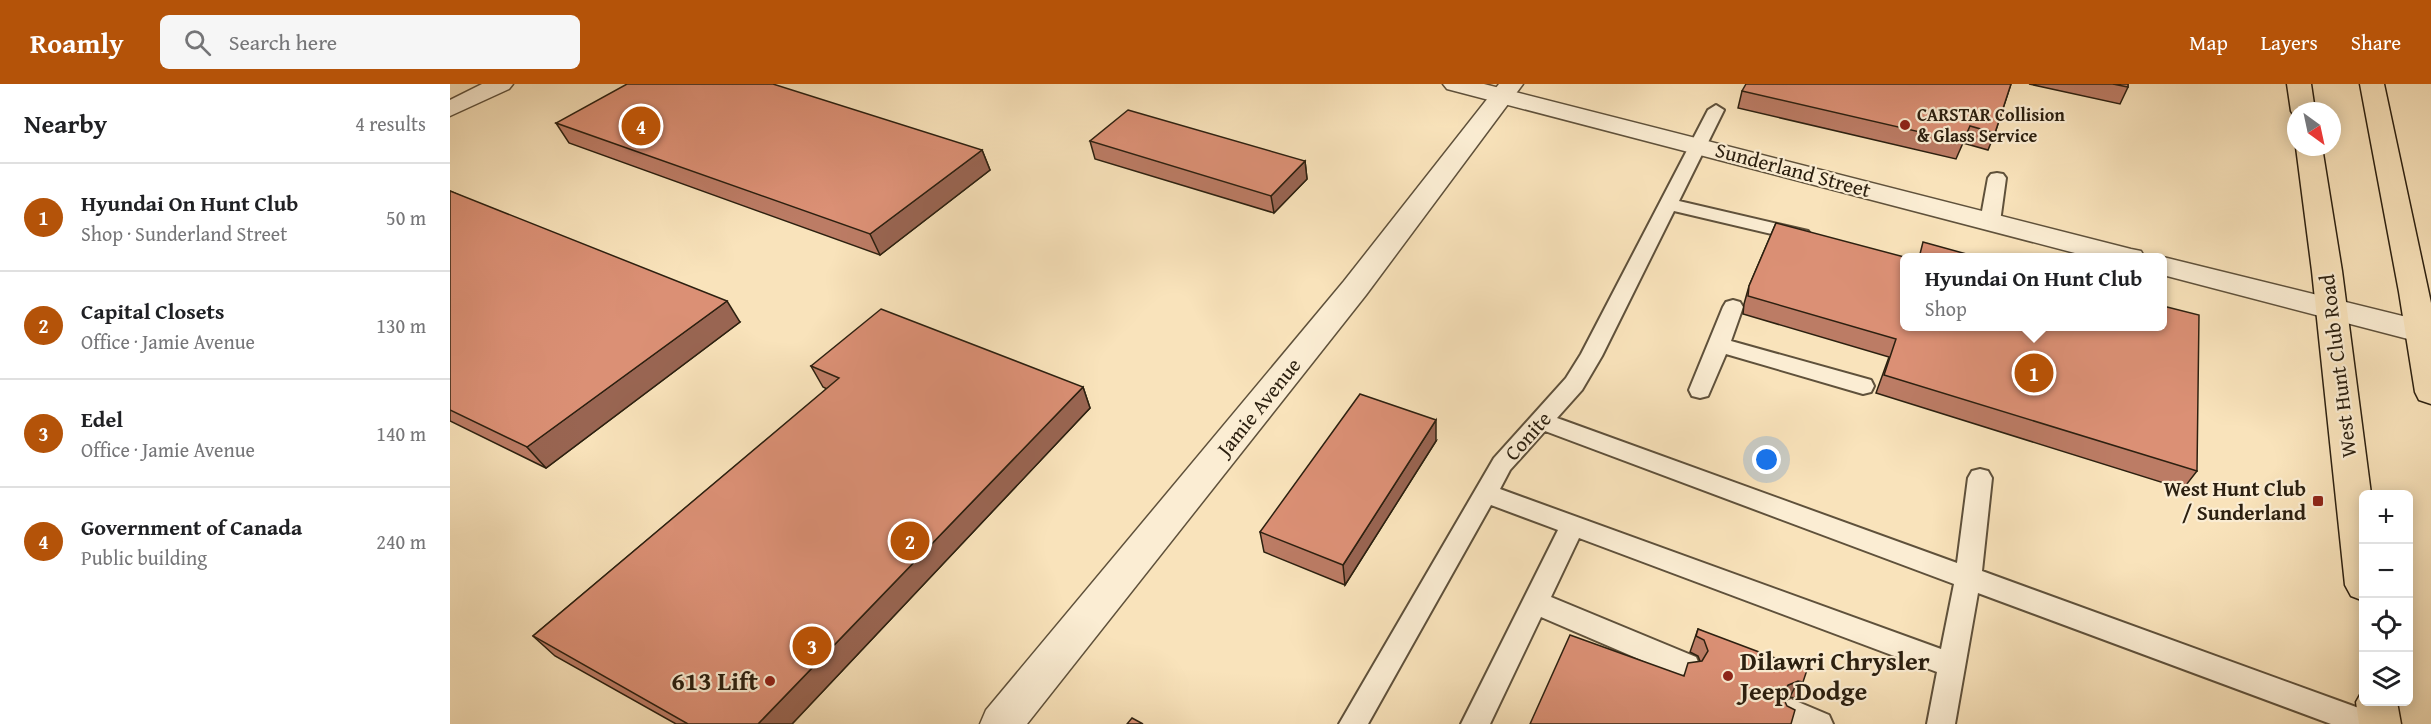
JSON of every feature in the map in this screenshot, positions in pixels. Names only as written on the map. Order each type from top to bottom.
[{"type":"main road","points":[[2299,84],[2302,102]]},
{"type":"main road","points":[[2372,84],[2426,332],[2431,392]]},
{"type":"main road","name":"West Hunt Club Road","points":[[2310,156],[2332,309],[2359,544]]},
{"type":"main road","points":[[2378,706],[2380,724]]},
{"type":"street","name":"Sunderland Street","points":[[1455,84],[1506,90],[1699,146],[2111,253]]},
{"type":"street","points":[[450,110],[483,87]]},
{"type":"street","name":"Jamie Avenue","points":[[1001,724],[1355,288],[1506,90]]},
{"type":"street","points":[[2167,267],[2426,332]]},
{"type":"lane","name":"Conite","points":[[1353,724],[1502,464],[1574,384],[1586,365],[1716,110]]},
{"type":"lane","points":[[1990,222],[1997,178]]},
{"type":"lane","points":[[1669,204],[1801,236]]},
{"type":"lane","points":[[1700,390],[1733,307]]},
{"type":"lane","points":[[1719,345],[1863,386]]},
{"type":"lane","points":[[1541,422],[2367,724]]},
{"type":"lane","points":[[1941,724],[1968,578],[1980,478]]},
{"type":"lane","points":[[1485,493],[1953,666]]},
{"type":"lane","points":[[1475,724],[1572,527]]},
{"type":"lane","points":[[1534,602],[1686,666]]},
{"type":"lane","points":[[1791,712],[1819,724]]},
{"type":"building","points":[[627,84],[773,84],[982,150],[870,234],[556,123]]},
{"type":"building","name":"CARSTAR Collision & Glass Service","points":[[1746,84],[2011,84],[1995,133],[1970,126],[1963,142],[1742,91]]},
{"type":"building","points":[[1128,110],[1305,161],[1271,196],[1090,141]]},
{"type":"building","points":[[450,191],[727,301],[527,447],[450,410]]},
{"type":"building","points":[[1776,223],[1900,256],[1900,331],[2167,331],[2167,307],[2199,315],[2197,471],[1884,375],[1896,339],[1748,296],[1749,286]]},
{"type":"building","points":[[1923,242],[1963,253],[1920,253]]},
{"type":"building","points":[[881,309],[1083,387],[758,724],[688,724],[533,636],[839,378],[811,366]]},
{"type":"building","points":[[1360,394],[1436,420],[1343,565],[1260,532]]},
{"type":"building","name":"Dilawri Chrysler Jeep Dodge","points":[[1698,629],[1807,670],[1803,682],[1798,681],[1788,685],[1782,695],[1787,706],[1795,710],[1791,724],[1530,724],[1570,635],[1684,676],[1688,663],[1702,661],[1708,651],[1704,640],[1696,636]]},
{"type":"building","points":[[1132,718],[1143,724],[1127,724]]},
{"type":"place","name":"CARSTAR Collision & Glass Service","points":[[1905,125]]},
{"type":"place","name":"Government of Canada","points":[[641,126]]},
{"type":"place","name":"Hyundai On Hunt Club","points":[[2034,373]]},
{"type":"place","name":"West Hunt Club / Sunderland","points":[[2318,501]]},
{"type":"place","name":"Capital Closets","points":[[910,541]]},
{"type":"place","name":"Edel","points":[[812,646]]},
{"type":"place","name":"Dilawri Chrysler Jeep Dodge","points":[[1728,676]]},
{"type":"place","name":"613 Lift","points":[[770,681]]}]
